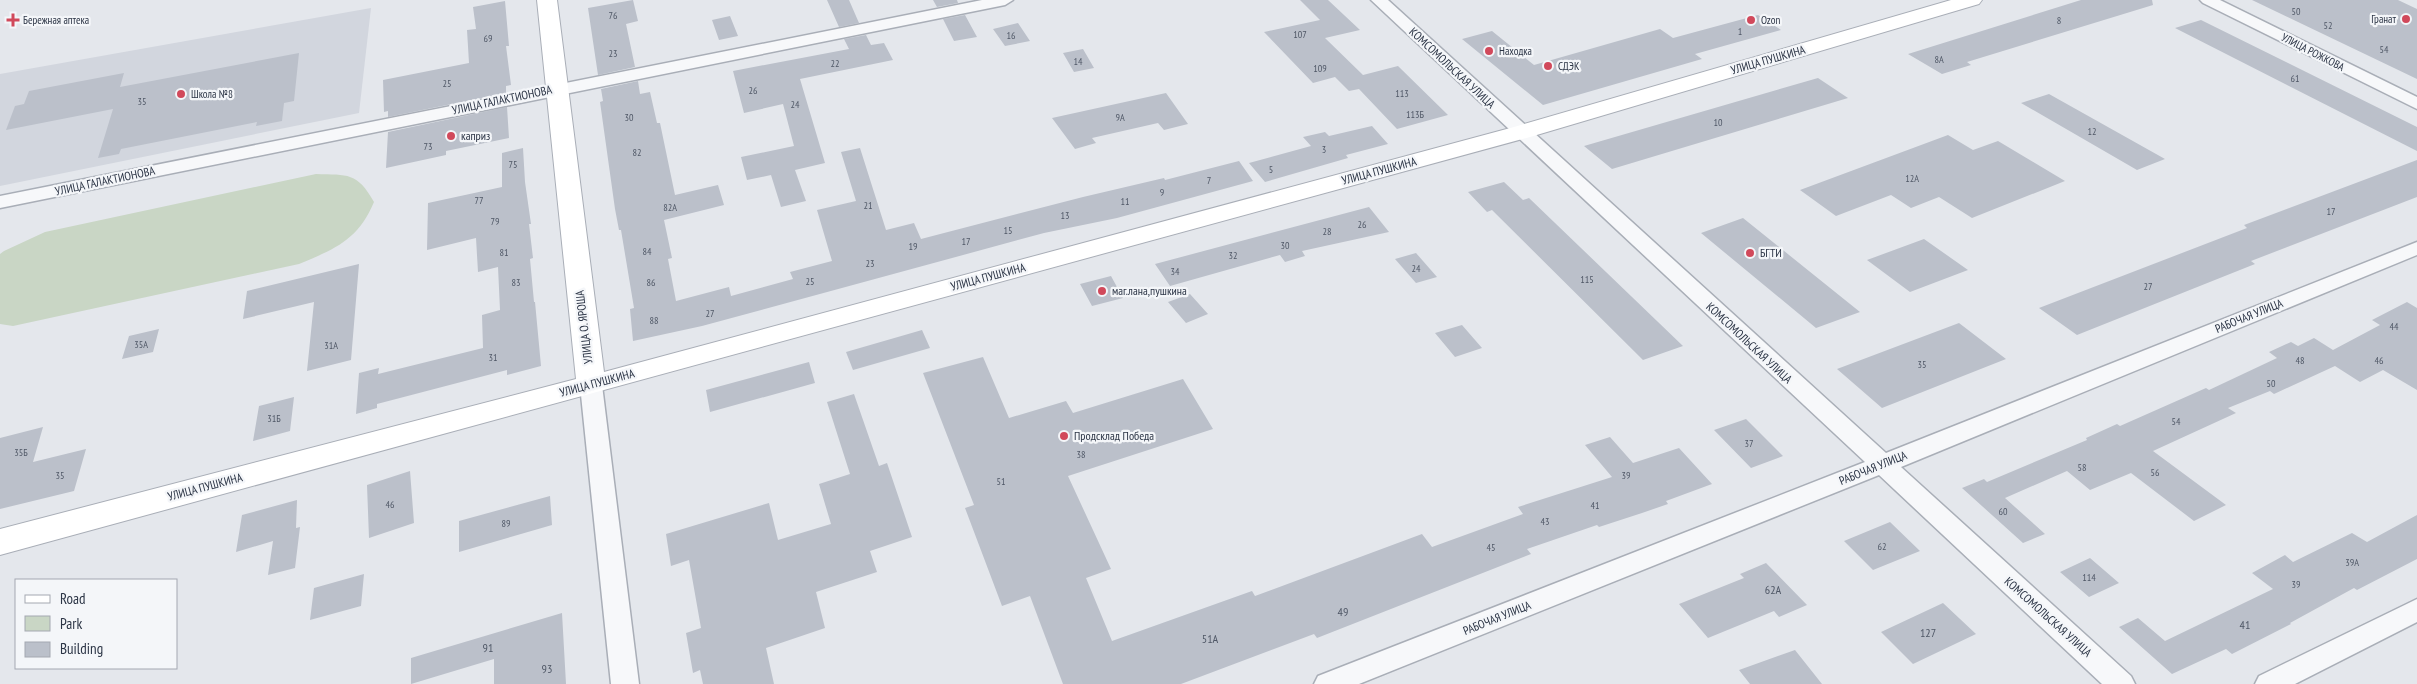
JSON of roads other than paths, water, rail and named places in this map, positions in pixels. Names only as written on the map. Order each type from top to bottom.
[{"type":"main road","name":"УЛИЦА О. ЯРОША","points":[[547,0],[555,89],[591,384]]},
{"type":"main road","name":"УЛИЦА ПУШКИНА","points":[[0,542],[1522,132],[1972,0]]},
{"type":"street","name":"УЛИЦА ГАЛАКТИОНОВА","points":[[0,202],[1005,0]]},
{"type":"street","name":"КОМСОМОЛЬСКАЯ УЛИЦА","points":[[1379,0],[1881,465],[2122,684]]},
{"type":"street","name":"УЛИЦА РОЖКОВА","points":[[2208,0],[2417,104]]},
{"type":"street","name":"РАБОЧАЯ УЛИЦА","points":[[1328,684],[1881,465],[2417,248]]},
{"type":"street","name":"УЛИЦА О. ЯРОША","points":[[591,384],[625,684]]},
{"type":"street","points":[[2269,684],[2417,610]]},
{"type":"place","name":"Гранат","points":[[2406,19]]},
{"type":"place","name":"Бережная аптека","points":[[13,20]]},
{"type":"place","name":"Ozon","points":[[1751,20]]},
{"type":"place","name":"Находка","points":[[1489,51]]},
{"type":"place","name":"СДЭК","points":[[1548,66]]},
{"type":"place","name":"Школа №8","points":[[181,94]]},
{"type":"place","name":"каприз","points":[[451,136]]},
{"type":"place","name":"БГТИ","points":[[1750,253]]},
{"type":"place","name":"маг.лана,пушкина","points":[[1102,291]]},
{"type":"place","name":"Продсклад Победа","points":[[1064,436]]}]
